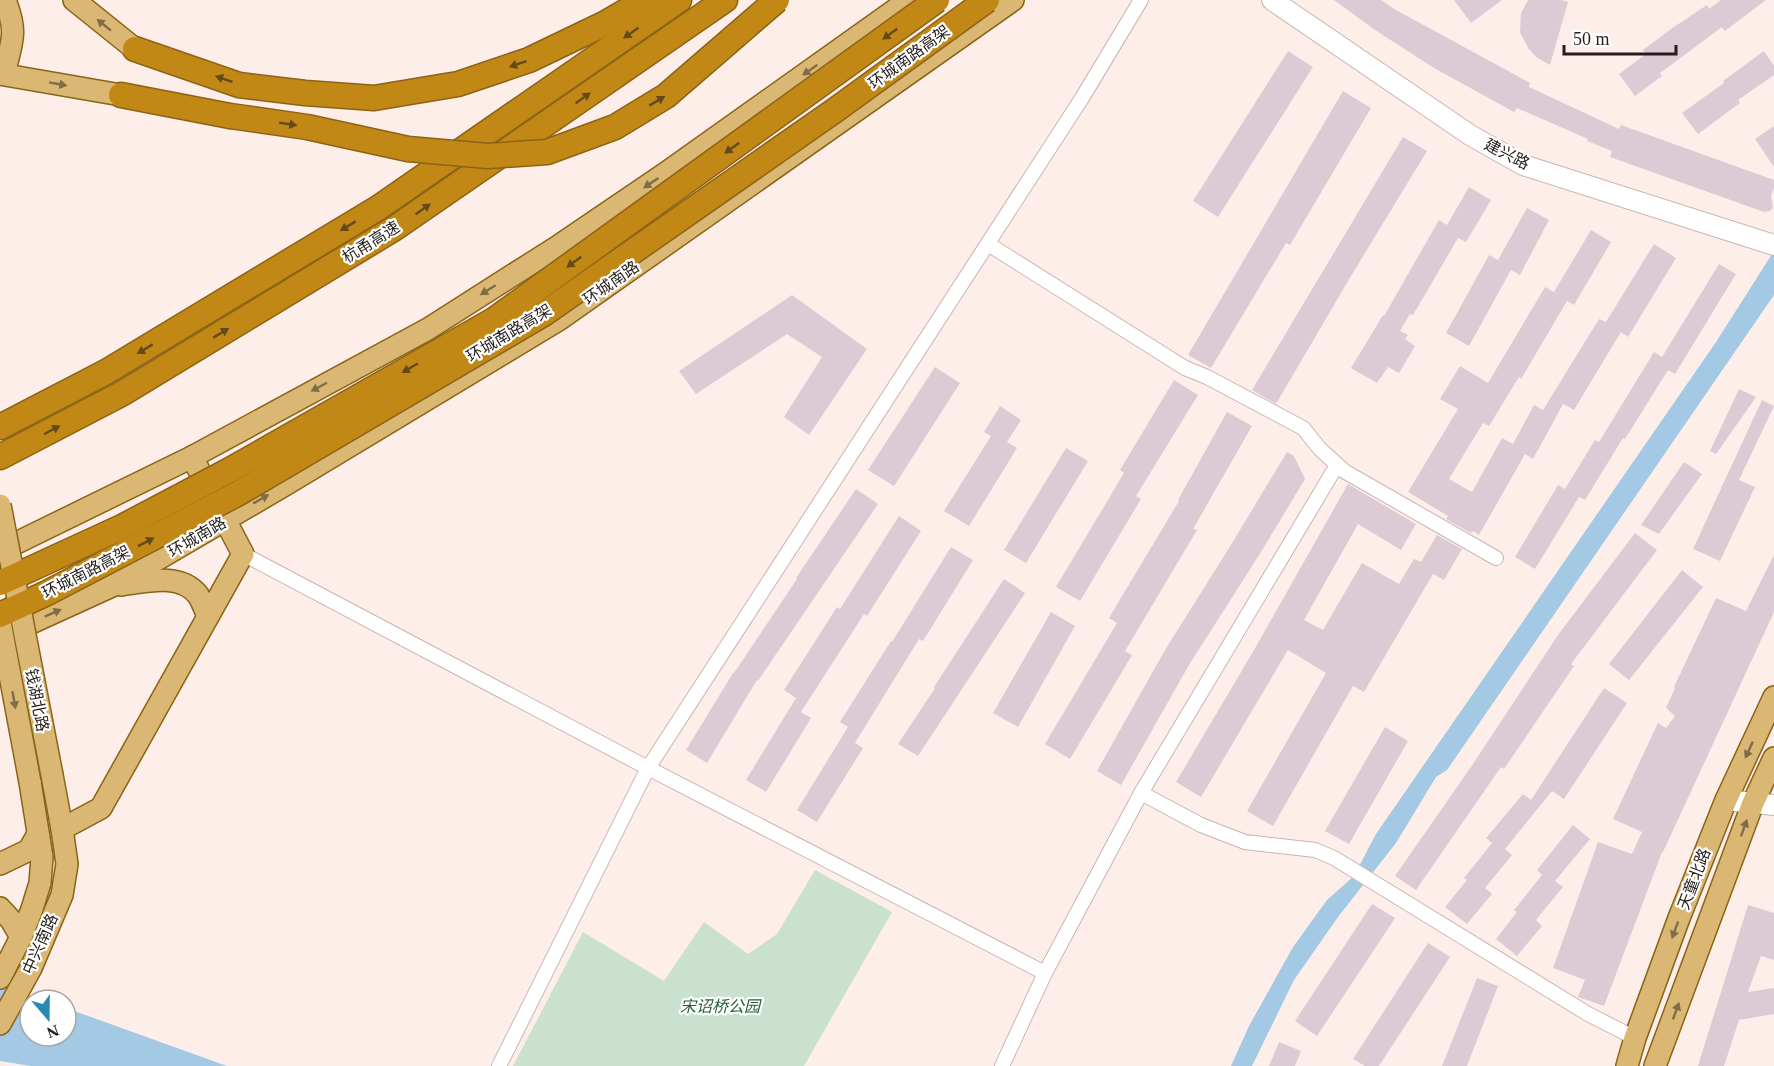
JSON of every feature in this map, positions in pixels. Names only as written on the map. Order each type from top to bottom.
[{"type":"highway","points":[[135,50],[239,85],[374,98],[458,84],[529,60],[606,23],[645,0]]},
{"type":"highway","name":"杭甬高速","points":[[0,427],[106,372],[378,208],[679,0]]},
{"type":"highway","name":"杭甬高速","points":[[0,457],[123,393],[395,228],[725,0]]},
{"type":"highway","points":[[121,95],[230,116],[307,127],[408,149],[488,156],[547,152],[615,127],[666,96],[777,0]]},
{"type":"highway","name":"环城南路高架","points":[[0,583],[132,522],[230,470],[494,320],[937,0]]},
{"type":"highway","name":"环城南路高架","points":[[0,615],[237,494],[545,313],[834,111],[987,0]]},
{"type":"main road","points":[[5,0],[13,24],[13,37],[2,74],[121,95]]},
{"type":"main road","points":[[74,0],[135,50]]},
{"type":"main road","points":[[0,551],[192,457],[428,328],[560,245],[666,173],[909,0]]},
{"type":"main road","name":"环城南路","points":[[0,638],[112,586],[560,319],[1013,0]]},
{"type":"main road","points":[[62,829],[101,808],[243,554],[192,457]]},
{"type":"main road","name":"钱湖北路","points":[[0,505],[62,829],[67,864],[62,895]]},
{"type":"main road","points":[[112,586],[171,579],[188,586],[197,595],[208,616]]},
{"type":"main road","name":"钱湖北路","points":[[0,622],[42,857],[40,883]]},
{"type":"main road","name":"天童北路","points":[[1626,1066],[1679,918],[1726,800],[1774,697]]},
{"type":"main road","name":"天童北路","points":[[1655,1066],[1764,804],[1774,758]]},
{"type":"main road","points":[[0,864],[29,850],[38,834]]},
{"type":"main road","name":"中兴南路","points":[[0,978],[21,938],[40,883]]},
{"type":"main road","name":"中兴南路","points":[[0,1024],[31,968],[62,895]]},
{"type":"main road","points":[[0,908],[11,920],[21,938]]},
{"type":"street","points":[[499,1066],[648,768],[1082,98],[1141,0]]},
{"type":"street","name":"建兴路","points":[[1272,0],[1470,135],[1523,165],[1774,245]]},
{"type":"street","points":[[988,244],[1185,368],[1207,377],[1303,428],[1320,449],[1344,471],[1496,558]]},
{"type":"street","points":[[1002,1066],[1045,973],[1141,793],[1337,465]]},
{"type":"street","points":[[243,554],[648,768],[1045,973]]},
{"type":"street","points":[[1141,793],[1201,825],[1245,842],[1315,850],[1334,858],[1588,1014],[1635,1038]]},
{"type":"street","points":[[1726,800],[1764,804]]},
{"type":"green space","name":"宋诏桥公园","points":[[815,870],[892,912],[804,1066],[513,1066],[583,932],[664,981],[704,922],[748,954],[777,934]]},
{"type":"water","points":[[1774,251],[1774,295],[1447,770],[1436,777],[1396,843],[1338,917],[1294,980],[1252,1066],[1231,1066],[1249,1026],[1293,947],[1327,900],[1354,876],[1376,834],[1716,342]]},
{"type":"water","points":[[0,987],[18,993],[18,1048],[78,1048],[78,1012],[227,1066],[31,1066],[0,1061]]},
{"type":"building","points":[[1334,0],[1381,0],[1530,83],[1529,87],[1619,129],[1621,125],[1774,180],[1771,196],[1773,207],[1770,211],[1764,212],[1610,157],[1612,151],[1587,141],[1588,139],[1517,108],[1514,112],[1434,68]]},
{"type":"building","points":[[1454,0],[1502,0],[1471,23]]},
{"type":"building","points":[[1528,0],[1568,2],[1550,65],[1536,57],[1528,48],[1520,32],[1521,13]]},
{"type":"building","points":[[1721,0],[1766,0],[1725,31],[1722,27],[1660,73],[1662,76],[1635,96],[1619,74],[1646,54],[1643,50],[1671,29],[1707,5],[1709,9]]},
{"type":"building","points":[[1288,51],[1313,67],[1218,217],[1193,201]]},
{"type":"building","points":[[1764,51],[1774,66],[1774,75],[1738,100],[1740,103],[1698,134],[1682,113]]},
{"type":"building","points":[[1343,91],[1371,108],[1290,245],[1286,243],[1211,368],[1188,355]]},
{"type":"building","points":[[1774,126],[1774,167],[1755,139]]},
{"type":"building","points":[[1403,137],[1427,151],[1276,404],[1252,390]]},
{"type":"building","points":[[1469,187],[1491,200],[1466,242],[1458,238],[1413,315],[1410,314],[1400,331],[1408,335],[1405,339],[1415,346],[1399,373],[1388,367],[1377,383],[1351,368],[1439,220],[1447,225]]},
{"type":"building","points":[[1527,208],[1549,220],[1520,275],[1511,270],[1469,346],[1446,333],[1489,255],[1498,260]]},
{"type":"building","points":[[1591,230],[1611,242],[1574,305],[1567,301],[1521,379],[1519,377],[1489,426],[1483,423],[1449,479],[1472,492],[1502,438],[1513,444],[1534,405],[1543,410],[1599,319],[1606,322],[1654,244],[1676,258],[1628,337],[1621,332],[1574,410],[1563,404],[1533,459],[1525,454],[1479,535],[1473,531],[1471,533],[1446,519],[1448,516],[1408,492],[1458,409],[1440,399],[1460,366],[1488,383],[1545,287],[1554,292]]},
{"type":"building","points":[[1719,264],[1736,274],[1675,374],[1668,370],[1585,500],[1579,497],[1535,569],[1515,557],[1558,485],[1565,489],[1595,440],[1599,442],[1654,352],[1662,357]]},
{"type":"building","points":[[792,295],[867,349],[809,435],[784,417],[822,357],[787,334],[696,394],[679,371]]},
{"type":"building","points":[[935,367],[960,383],[894,486],[868,470]]},
{"type":"building","points":[[1174,380],[1198,395],[1136,496],[1141,499],[1080,601],[1056,587],[1124,473],[1120,470]]},
{"type":"building","points":[[1739,389],[1756,397],[1716,454],[1710,451]]},
{"type":"building","points":[[1762,400],[1774,406],[1739,480],[1755,487],[1720,561],[1693,549]]},
{"type":"building","points":[[1000,406],[1021,420],[1007,442],[1017,448],[969,526],[944,511],[991,436],[984,432]]},
{"type":"building","points":[[1227,412],[1252,426],[1193,529],[1197,530],[1125,651],[1132,655],[1070,759],[1045,744],[1117,623],[1109,618],[1179,501]]},
{"type":"building","points":[[1066,448],[1088,461],[1026,563],[1004,550]]},
{"type":"building","points":[[1287,452],[1294,456],[1305,479],[1189,665],[1121,785],[1097,771],[1165,650]]},
{"type":"building","points":[[1684,462],[1702,474],[1659,534],[1641,525]]},
{"type":"building","points":[[1348,484],[1416,524],[1401,550],[1358,524],[1304,620],[1323,630],[1362,563],[1399,584],[1414,559],[1421,562],[1437,535],[1462,549],[1444,580],[1433,574],[1364,692],[1353,686],[1273,826],[1247,811],[1326,673],[1288,650],[1201,797],[1176,782]]},
{"type":"building","points":[[856,489],[878,504],[757,680],[707,763],[686,750],[733,673]]},
{"type":"building","points":[[899,516],[921,531],[867,616],[864,614],[801,712],[811,718],[766,792],[746,780],[796,698],[784,690],[837,607],[840,609]]},
{"type":"building","points":[[1635,533],[1657,550],[1571,664],[1574,666],[1504,769],[1501,767],[1416,890],[1395,876],[1473,764],[1558,635]]},
{"type":"building","points":[[951,547],[973,560],[923,641],[919,639],[855,743],[863,748],[817,822],[797,810],[848,727],[840,722]]},
{"type":"building","points":[[1774,555],[1774,612],[1662,852],[1604,1006],[1578,997],[1585,980],[1553,968],[1598,842],[1632,854],[1642,832],[1613,819],[1658,723],[1666,728],[1675,716],[1666,708],[1716,598],[1746,611]]},
{"type":"building","points":[[1682,570],[1703,587],[1629,680],[1609,664]]},
{"type":"building","points":[[1004,579],[1025,593],[918,756],[898,744]]},
{"type":"building","points":[[1051,612],[1075,626],[1018,727],[993,713]]},
{"type":"building","points":[[1604,688],[1627,703],[1564,799],[1552,791],[1505,849],[1512,855],[1485,888],[1492,894],[1467,924],[1445,907],[1467,880],[1464,878],[1492,843],[1486,838],[1523,794],[1531,800]]},
{"type":"building","points":[[1385,727],[1408,741],[1349,844],[1325,831]]},
{"type":"building","points":[[1573,825],[1590,839],[1555,881],[1563,887],[1536,920],[1542,926],[1517,956],[1496,939],[1517,912],[1514,910],[1542,875],[1537,870]]},
{"type":"building","points":[[1372,904],[1395,918],[1317,1036],[1295,1021]]},
{"type":"building","points":[[1748,905],[1774,913],[1774,960],[1761,956],[1748,992],[1774,988],[1774,1014],[1739,1020],[1724,1066],[1698,1066]]},
{"type":"building","points":[[1428,943],[1450,957],[1379,1066],[1365,1066],[1353,1059]]},
{"type":"building","points":[[1477,978],[1498,986],[1467,1066],[1442,1066]]},
{"type":"building","points":[[1279,1042],[1301,1051],[1295,1066],[1269,1066]]}]
